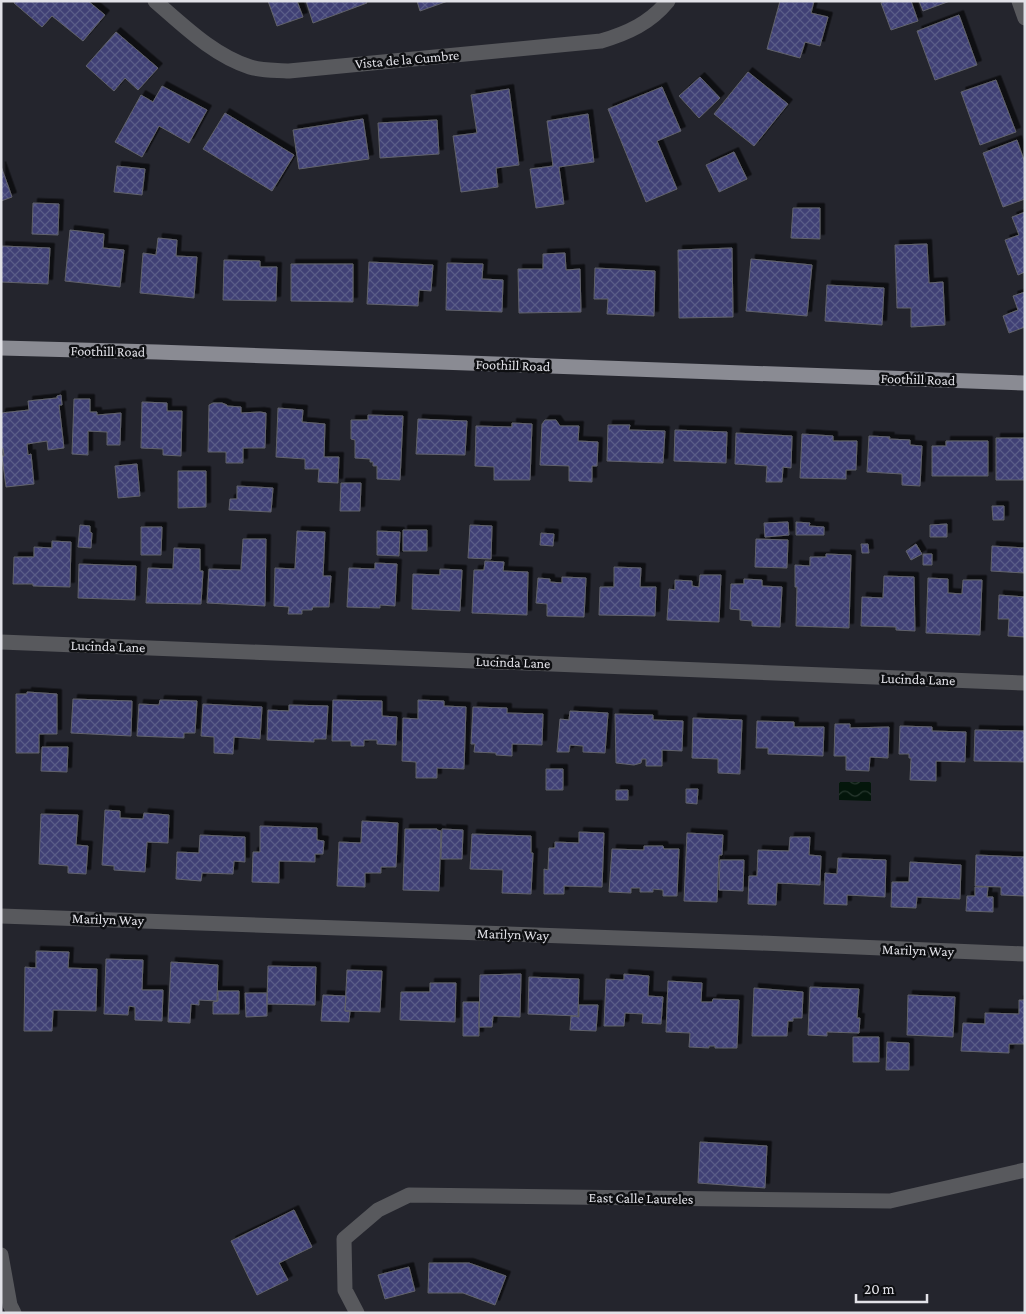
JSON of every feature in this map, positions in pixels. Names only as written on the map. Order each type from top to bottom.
[{"type":"main road","name":"Foothill Road","points":[[1,348],[1025,383]]},
{"type":"street","name":"Vista de la Cumbre","points":[[155,1],[207,45],[228,59],[251,68],[289,71],[601,41],[622,35],[643,25],[660,11],[668,1]]},
{"type":"street","points":[[1019,1],[1025,18]]},
{"type":"street","name":"Lucinda Lane","points":[[1,642],[1025,683]]},
{"type":"street","name":"Marilyn Way","points":[[1,916],[1025,954]]},
{"type":"street","name":"East Calle Laureles","points":[[357,1313],[346,1290],[344,1239],[378,1210],[409,1195],[890,1201],[1025,1170]]},
{"type":"street","points":[[1,1255],[10,1305],[14,1313]]},
{"type":"water","points":[[839,782],[871,782],[871,801],[839,800]]},
{"type":"building","points":[[15,1],[88,1],[105,15],[83,41],[52,16],[42,27],[14,3]]},
{"type":"building","points":[[268,1],[297,1],[303,17],[277,26]]},
{"type":"building","points":[[306,1],[366,1],[367,3],[313,23]]},
{"type":"building","points":[[417,1],[448,1],[420,11]]},
{"type":"building","points":[[780,1],[814,1],[811,13],[828,17],[820,46],[805,42],[800,58],[767,49]]},
{"type":"building","points":[[885,1],[911,1],[918,21],[891,30],[881,3]]},
{"type":"building","points":[[919,1],[950,1],[923,11]]},
{"type":"building","points":[[959,15],[977,65],[935,80],[917,31]]},
{"type":"building","points":[[116,32],[158,68],[138,90],[125,78],[114,91],[86,66]]},
{"type":"building","points":[[748,72],[788,104],[754,146],[714,114]]},
{"type":"building","points":[[700,77],[720,98],[699,118],[679,96]]},
{"type":"building","points":[[996,80],[1016,132],[980,145],[961,92]]},
{"type":"building","points":[[162,86],[207,110],[189,143],[159,126],[142,157],[115,142],[141,95],[153,102]]},
{"type":"building","points":[[662,87],[681,131],[657,141],[677,189],[646,202],[608,109]]},
{"type":"building","points":[[509,89],[519,165],[496,168],[498,187],[461,192],[453,136],[477,133],[471,95]]},
{"type":"building","points":[[225,113],[294,155],[272,191],[203,149]]},
{"type":"building","points":[[588,114],[594,162],[559,167],[564,204],[536,208],[530,169],[553,166],[547,121]]},
{"type":"building","points":[[363,119],[369,159],[299,169],[293,130]]},
{"type":"building","points":[[437,120],[439,154],[380,158],[378,123]]},
{"type":"building","points":[[1017,140],[1025,163],[1025,199],[1003,207],[983,153]]},
{"type":"building","points":[[734,152],[747,179],[719,192],[706,165]]},
{"type":"building","points":[[1,166],[12,197],[1,201]]},
{"type":"building","points":[[117,166],[145,169],[142,195],[114,192]]},
{"type":"building","points":[[33,203],[59,204],[58,235],[32,234]]},
{"type":"building","points":[[793,208],[820,208],[820,239],[791,238]]},
{"type":"building","points":[[1025,212],[1025,272],[1018,275],[1005,240],[1019,235],[1012,217]]},
{"type":"building","points":[[70,230],[104,234],[103,248],[124,250],[120,287],[65,281]]},
{"type":"building","points":[[158,238],[177,240],[176,256],[197,257],[194,298],[140,293],[143,253],[156,255]]},
{"type":"building","points":[[927,244],[929,283],[943,282],[945,325],[911,327],[911,308],[897,308],[895,245]]},
{"type":"building","points":[[1,246],[50,248],[48,284],[1,282]]},
{"type":"building","points":[[732,248],[733,317],[679,318],[678,250]]},
{"type":"building","points":[[565,253],[566,270],[580,269],[581,312],[519,313],[518,269],[543,269],[543,254]]},
{"type":"building","points":[[751,259],[812,265],[807,316],[746,311]]},
{"type":"building","points":[[224,260],[260,261],[260,267],[277,267],[276,301],[223,300]]},
{"type":"building","points":[[369,262],[433,265],[431,291],[419,290],[418,306],[367,304]]},
{"type":"building","points":[[447,263],[483,264],[482,279],[503,280],[502,312],[446,310]]},
{"type":"building","points":[[291,264],[353,264],[353,302],[291,301]]},
{"type":"building","points":[[595,268],[655,271],[654,316],[607,314],[608,299],[594,299]]},
{"type":"building","points":[[827,285],[884,288],[882,325],[825,321]]},
{"type":"building","points":[[1025,292],[1025,327],[1009,333],[1003,316],[1018,310],[1013,296]]},
{"type":"building","points":[[61,395],[62,405],[59,405],[64,448],[48,450],[47,441],[27,444],[28,455],[31,454],[34,484],[6,487],[2,456],[4,456],[3,448],[1,448],[1,413],[29,410],[28,401],[57,398],[57,396]]},
{"type":"building","points":[[74,399],[90,399],[90,412],[97,412],[97,415],[121,413],[120,445],[107,445],[107,432],[88,431],[88,455],[72,454]]},
{"type":"building","points":[[142,402],[167,403],[167,411],[182,411],[181,456],[163,455],[163,449],[141,448]]},
{"type":"building","points":[[213,403],[241,407],[241,413],[266,413],[265,448],[243,448],[243,463],[226,463],[226,452],[208,452],[209,405]]},
{"type":"building","points":[[278,408],[303,410],[302,422],[325,424],[324,457],[339,457],[338,483],[318,482],[319,469],[305,469],[305,459],[276,457]]},
{"type":"building","points":[[368,415],[403,416],[400,480],[377,479],[377,466],[373,466],[373,462],[370,462],[370,459],[355,458],[355,440],[351,439],[351,420],[368,420]]},
{"type":"building","points":[[418,419],[467,421],[465,455],[416,454]]},
{"type":"building","points":[[545,420],[556,420],[560,426],[579,426],[578,441],[598,442],[597,466],[592,466],[592,482],[569,481],[569,466],[540,465],[542,424]]},
{"type":"building","points":[[512,423],[532,424],[530,480],[494,480],[494,467],[475,466],[476,426],[512,427]]},
{"type":"building","points":[[608,425],[630,425],[629,430],[665,431],[663,463],[607,461]]},
{"type":"building","points":[[675,430],[727,432],[726,463],[674,461]]},
{"type":"building","points":[[736,433],[792,436],[791,468],[783,467],[782,482],[766,482],[767,466],[735,464]]},
{"type":"building","points":[[802,434],[833,436],[833,441],[857,441],[856,470],[846,470],[846,479],[800,478]]},
{"type":"building","points":[[869,436],[910,440],[910,445],[922,446],[920,486],[902,485],[902,474],[867,472]]},
{"type":"building","points":[[996,438],[1025,438],[1025,480],[996,480]]},
{"type":"building","points":[[946,441],[988,441],[988,476],[932,476],[932,446],[946,446]]},
{"type":"building","points":[[137,464],[140,496],[118,498],[115,466]]},
{"type":"building","points":[[178,471],[206,471],[206,507],[178,508]]},
{"type":"building","points":[[341,483],[361,483],[360,511],[340,511]]},
{"type":"building","points":[[237,486],[273,488],[271,512],[229,510],[230,499],[237,499]]},
{"type":"building","points":[[992,506],[1004,506],[1004,520],[993,520]]},
{"type":"building","points":[[788,522],[789,535],[765,537],[764,523]]},
{"type":"building","points":[[796,522],[810,523],[809,526],[824,527],[824,535],[796,535]]},
{"type":"building","points":[[947,524],[947,537],[930,537],[930,525]]},
{"type":"building","points":[[80,525],[90,526],[90,532],[92,533],[91,548],[78,547]]},
{"type":"building","points":[[470,525],[492,526],[491,559],[468,558]]},
{"type":"building","points":[[141,527],[162,527],[161,555],[141,555]]},
{"type":"building","points":[[403,530],[427,530],[427,551],[403,551]]},
{"type":"building","points":[[297,531],[325,532],[323,576],[331,576],[329,607],[313,607],[312,610],[302,610],[302,614],[288,614],[289,607],[274,606],[275,568],[295,569]]},
{"type":"building","points":[[377,531],[400,532],[399,556],[377,555]]},
{"type":"building","points":[[541,533],[554,534],[553,546],[540,545]]},
{"type":"building","points":[[243,539],[266,539],[265,606],[207,603],[209,569],[241,570]]},
{"type":"building","points":[[756,539],[788,540],[787,568],[755,567]]},
{"type":"building","points":[[52,541],[71,542],[70,587],[13,584],[14,557],[34,557],[34,547],[52,548]]},
{"type":"building","points":[[861,544],[868,544],[869,553],[862,553]]},
{"type":"building","points":[[916,544],[922,554],[911,560],[906,551]]},
{"type":"building","points":[[992,546],[1025,548],[1024,573],[991,571]]},
{"type":"building","points":[[174,548],[200,549],[200,571],[203,571],[201,604],[146,603],[148,568],[173,569]]},
{"type":"building","points":[[826,554],[851,555],[849,628],[796,626],[797,587],[795,587],[795,565],[810,566],[810,557],[826,557]]},
{"type":"building","points":[[923,554],[932,554],[932,565],[923,565]]},
{"type":"building","points":[[485,561],[504,562],[503,571],[528,572],[527,615],[472,613],[474,570],[484,570]]},
{"type":"building","points":[[375,563],[397,564],[395,606],[380,605],[380,608],[347,607],[349,568],[375,569]]},
{"type":"building","points":[[79,564],[136,566],[135,600],[78,598]]},
{"type":"building","points":[[614,567],[641,568],[640,587],[656,587],[655,616],[599,615],[600,587],[614,587]]},
{"type":"building","points":[[440,569],[462,570],[460,611],[412,609],[413,574],[440,575]]},
{"type":"building","points":[[700,575],[721,575],[719,622],[667,620],[669,589],[675,590],[675,580],[692,581],[692,586],[699,587]]},
{"type":"building","points":[[884,576],[914,577],[915,631],[896,630],[896,627],[861,626],[862,597],[883,598]]},
{"type":"building","points":[[562,577],[586,578],[584,617],[547,616],[547,604],[536,603],[538,578],[562,583]]},
{"type":"building","points":[[928,578],[948,579],[948,593],[962,594],[963,580],[982,580],[980,635],[926,633]]},
{"type":"building","points":[[744,579],[762,580],[762,586],[782,587],[780,627],[752,626],[752,621],[740,620],[740,610],[730,609],[731,584],[744,584]]},
{"type":"building","points":[[999,595],[1025,597],[1025,637],[1008,636],[1009,619],[998,619]]},
{"type":"building","points":[[27,692],[57,694],[57,734],[39,734],[39,753],[16,753],[16,694],[27,694]]},
{"type":"building","points":[[73,699],[132,701],[131,736],[71,733]]},
{"type":"building","points":[[160,700],[197,701],[195,733],[184,733],[184,738],[137,736],[139,704],[159,705]]},
{"type":"building","points":[[333,700],[382,701],[382,716],[397,717],[396,745],[377,744],[377,740],[364,740],[364,746],[351,746],[351,741],[332,741]]},
{"type":"building","points":[[418,700],[444,701],[444,706],[466,707],[464,769],[437,768],[437,778],[416,778],[416,762],[402,761],[403,718],[418,719]]},
{"type":"building","points":[[203,704],[262,707],[260,739],[234,737],[233,754],[214,753],[214,737],[201,736]]},
{"type":"building","points":[[289,705],[328,706],[326,739],[314,739],[314,742],[267,740],[268,710],[289,711]]},
{"type":"building","points":[[473,707],[507,708],[507,713],[543,714],[542,745],[512,744],[512,756],[474,752],[475,744],[471,744]]},
{"type":"building","points":[[570,711],[608,713],[605,753],[583,752],[583,746],[570,745],[569,752],[557,752],[560,719],[569,720]]},
{"type":"building","points":[[615,714],[653,715],[653,720],[683,721],[682,751],[662,750],[662,766],[646,766],[646,759],[642,759],[641,763],[634,765],[616,763]]},
{"type":"building","points":[[693,718],[742,720],[740,774],[718,773],[718,759],[692,758]]},
{"type":"building","points":[[757,721],[794,722],[794,727],[824,727],[823,756],[768,754],[768,748],[756,748]]},
{"type":"building","points":[[835,724],[850,724],[850,728],[889,727],[888,758],[870,757],[869,771],[846,770],[846,756],[834,756]]},
{"type":"building","points":[[900,726],[932,727],[932,731],[966,732],[965,762],[936,761],[936,781],[910,780],[911,758],[909,758],[909,754],[899,754]]},
{"type":"building","points":[[975,730],[1025,731],[1025,762],[974,761]]},
{"type":"building","points":[[42,747],[68,747],[67,772],[41,771]]},
{"type":"building","points":[[546,769],[563,769],[563,790],[546,790]]},
{"type":"building","points":[[686,789],[698,789],[697,804],[686,803]]},
{"type":"building","points":[[616,790],[628,790],[628,800],[616,800]]},
{"type":"building","points":[[105,810],[120,811],[120,818],[143,819],[144,813],[169,815],[168,843],[147,842],[145,872],[114,870],[114,866],[102,865]]},
{"type":"building","points":[[41,814],[78,815],[76,845],[88,846],[86,874],[68,873],[68,866],[39,864]]},
{"type":"building","points":[[362,821],[398,823],[396,867],[381,867],[381,873],[365,873],[365,887],[337,886],[339,842],[361,843]]},
{"type":"building","points":[[260,826],[317,828],[317,840],[324,841],[323,854],[315,854],[315,862],[279,861],[279,883],[252,882],[253,852],[260,852]]},
{"type":"building","points":[[405,829],[437,829],[441,831],[439,891],[403,890]]},
{"type":"building","points":[[442,829],[463,830],[462,859],[441,859]]},
{"type":"building","points":[[579,832],[604,833],[602,887],[564,886],[564,894],[544,894],[544,869],[548,870],[549,848],[555,848],[555,842],[579,843]]},
{"type":"building","points":[[687,833],[723,835],[722,855],[719,855],[717,902],[684,901]]},
{"type":"building","points":[[472,834],[531,836],[531,853],[533,853],[531,894],[502,893],[503,870],[470,869]]},
{"type":"building","points":[[200,835],[245,837],[245,862],[234,861],[233,874],[202,873],[201,881],[176,879],[177,852],[199,853]]},
{"type":"building","points":[[790,837],[810,837],[809,855],[821,856],[820,885],[777,883],[776,905],[748,904],[749,876],[757,876],[758,850],[789,851]]},
{"type":"building","points":[[644,846],[663,846],[664,849],[679,849],[677,896],[663,896],[663,890],[653,889],[653,892],[640,892],[640,888],[631,888],[631,893],[609,892],[612,849],[644,850]]},
{"type":"building","points":[[976,855],[1025,857],[1025,896],[1001,895],[1001,887],[975,886]]},
{"type":"building","points":[[838,858],[886,860],[885,897],[847,895],[847,905],[824,904],[825,873],[837,874]]},
{"type":"building","points":[[720,860],[744,860],[743,891],[719,890]]},
{"type":"building","points":[[910,862],[961,865],[960,899],[917,897],[916,908],[891,907],[892,882],[909,882]]},
{"type":"building","points":[[975,887],[988,887],[987,897],[993,897],[993,912],[966,911],[967,896],[975,896]]},
{"type":"building","points":[[36,951],[69,952],[68,968],[97,969],[96,1011],[53,1010],[52,1031],[24,1031],[25,967],[36,968]]},
{"type":"building","points":[[106,959],[143,960],[142,990],[163,990],[162,1021],[135,1020],[135,1007],[129,1006],[128,1015],[104,1014]]},
{"type":"building","points":[[171,962],[218,965],[217,1001],[199,1000],[199,1005],[191,1004],[190,1023],[168,1022]]},
{"type":"building","points":[[268,966],[316,967],[315,1005],[267,1004]]},
{"type":"building","points":[[347,970],[382,971],[380,1012],[345,1011]]},
{"type":"building","points":[[521,974],[520,1017],[493,1016],[492,1027],[479,1027],[480,975]]},
{"type":"building","points":[[624,974],[649,976],[648,996],[663,997],[661,1024],[642,1023],[643,1014],[625,1013],[624,1026],[604,1026],[606,979],[624,980]]},
{"type":"building","points":[[529,977],[579,979],[578,1016],[528,1014]]},
{"type":"building","points":[[668,981],[702,983],[701,1002],[712,1002],[713,999],[739,1000],[737,1048],[715,1048],[715,1046],[709,1046],[709,1048],[689,1047],[690,1033],[666,1032]]},
{"type":"building","points":[[430,983],[456,983],[455,1022],[400,1020],[401,992],[430,992]]},
{"type":"building","points":[[810,987],[859,989],[857,1018],[860,1018],[859,1033],[827,1032],[827,1036],[808,1035]]},
{"type":"building","points":[[754,988],[803,992],[802,1018],[793,1018],[793,1021],[788,1021],[787,1036],[752,1036]]},
{"type":"building","points":[[218,991],[239,991],[239,1014],[213,1014],[213,1002],[218,1001]]},
{"type":"building","points":[[245,993],[267,993],[267,1016],[246,1017]]},
{"type":"building","points":[[323,995],[346,996],[345,1011],[350,1011],[349,1022],[321,1021]]},
{"type":"building","points":[[908,995],[955,997],[953,1037],[907,1035]]},
{"type":"building","points":[[1019,1000],[1025,1000],[1025,1044],[1009,1044],[1009,1053],[961,1051],[963,1023],[985,1024],[985,1013],[1019,1014]]},
{"type":"building","points":[[463,1002],[479,1002],[479,1036],[463,1036]]},
{"type":"building","points":[[579,1005],[598,1005],[596,1031],[570,1030],[571,1016],[579,1017]]},
{"type":"building","points":[[853,1037],[879,1037],[879,1062],[853,1062]]},
{"type":"building","points":[[887,1042],[909,1043],[909,1070],[886,1070]]},
{"type":"building","points":[[700,1142],[767,1146],[765,1188],[698,1183]]},
{"type":"building","points":[[294,1210],[312,1247],[279,1263],[288,1280],[257,1295],[231,1241]]},
{"type":"building","points":[[429,1263],[469,1263],[506,1276],[495,1305],[463,1293],[428,1293]]},
{"type":"building","points":[[409,1267],[415,1291],[385,1299],[378,1275]]}]
